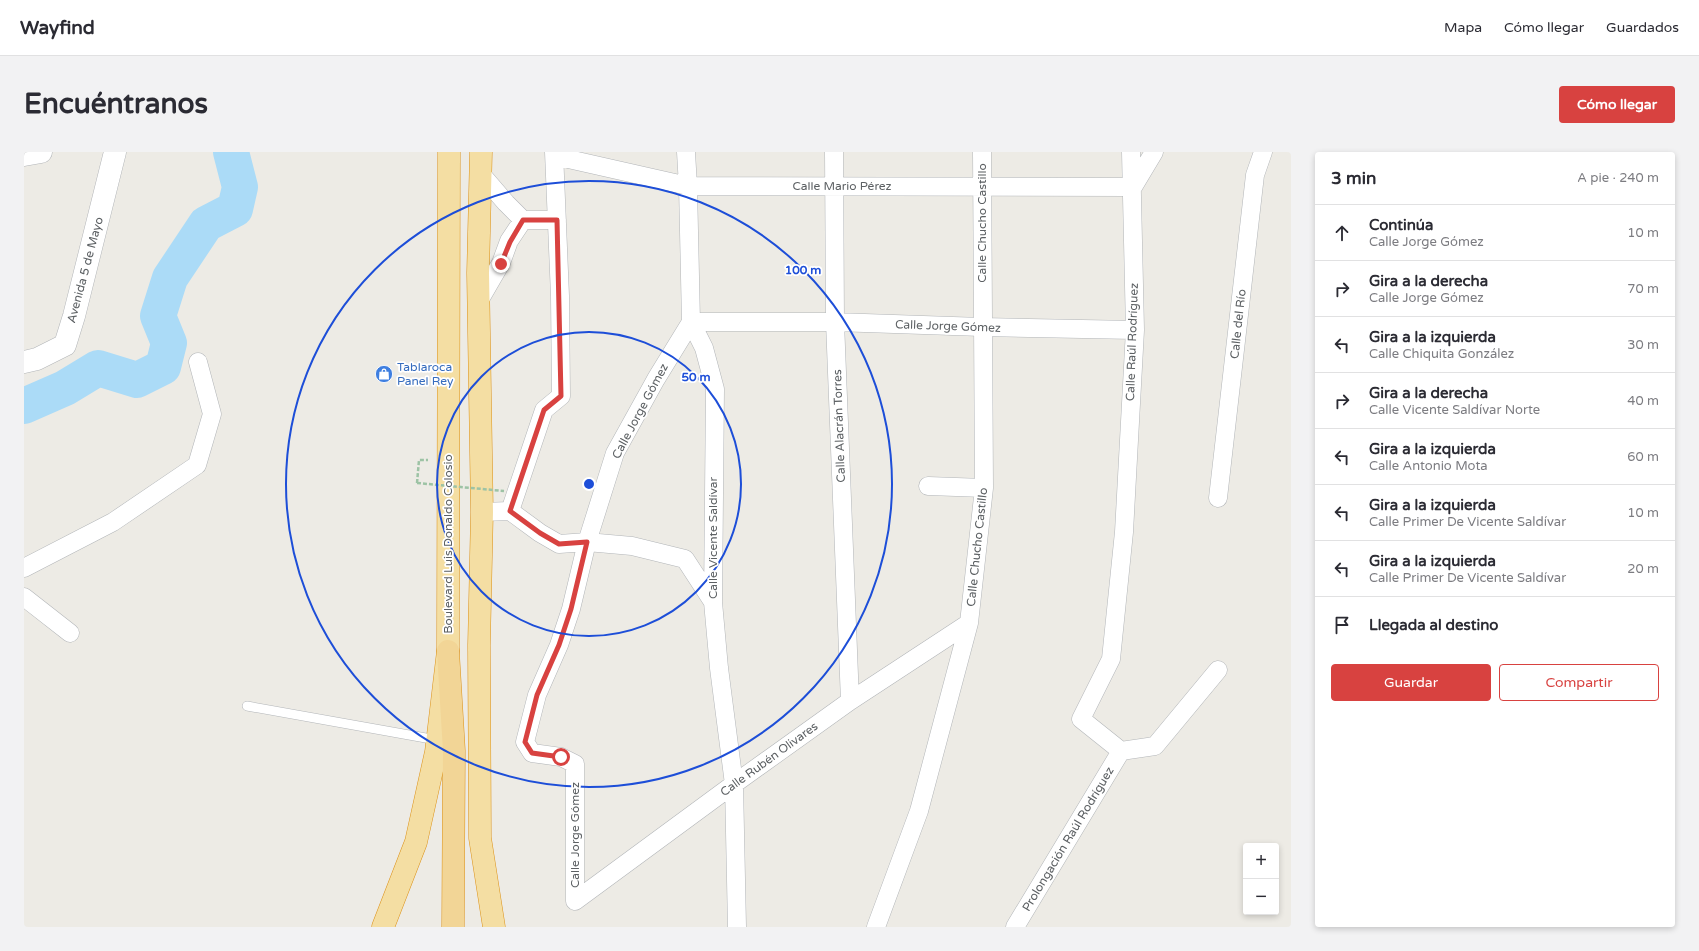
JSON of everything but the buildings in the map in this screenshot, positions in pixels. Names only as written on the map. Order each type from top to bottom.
[{"type":"highway","name":"Boulevard Luis Donaldo Colosio","points":[[383,927],[416,842],[437,740],[448,651],[449,152]]},
{"type":"highway","points":[[481,152],[478,301],[482,512],[479,645],[480,838],[494,927]]},
{"type":"highway","points":[[448,651],[454,751],[453,927]]},
{"type":"street","points":[[24,155],[41,152]]},
{"type":"street","name":"Avenida 5 de Mayo","points":[[24,362],[37,359],[65,345],[74,316],[115,152]]},
{"type":"street","name":"Calle Vicente Saldívar","points":[[686,152],[691,322],[704,348],[715,389],[713,602],[719,668],[734,784],[737,927]]},
{"type":"street","name":"Calle Alacrán Torres","points":[[834,152],[835,322],[850,701]]},
{"type":"street","name":"Calle Chucho Castillo","points":[[876,927],[919,811],[969,623],[984,488],[982,152]]},
{"type":"street","name":"Calle Raúl Rodríguez","points":[[1121,751],[1081,719],[1111,659],[1124,532],[1135,330],[1133,187],[1131,152]]},
{"type":"street","points":[[1133,187],[1154,152]]},
{"type":"street","name":"Calle del Río","points":[[1218,498],[1255,175],[1263,152]]},
{"type":"street","points":[[510,511],[544,410],[561,396],[555,154]]},
{"type":"street","name":"Calle Mario Pérez","points":[[555,154],[688,186],[1133,187]]},
{"type":"street","points":[[481,174],[523,220],[557,220]]},
{"type":"street","points":[[478,301],[501,264],[510,242],[523,220]]},
{"type":"street","name":"Calle Jorge Gómez","points":[[575,901],[575,764],[561,757],[532,753],[525,742],[537,695],[559,645],[571,609],[587,542],[615,453],[656,379],[691,322],[835,322],[982,328],[1135,330]]},
{"type":"street","points":[[24,568],[113,522],[197,465],[212,414],[198,362]]},
{"type":"street","points":[[928,486],[984,488]]},
{"type":"street","points":[[482,512],[510,511],[540,533],[559,544],[587,542],[632,546],[685,559],[713,602]]},
{"type":"street","points":[[24,597],[70,633]]},
{"type":"street","name":"Calle Rubén Olivares","points":[[575,901],[850,701],[969,623]]},
{"type":"street","points":[[1121,751],[1155,746],[1218,670]]},
{"type":"street","name":"Prolongación Raúl Rodríguez","points":[[1015,927],[1121,751]]},
{"type":"lane","points":[[247,706],[437,740]]},
{"type":"path","points":[[417,483],[504,491]]},
{"type":"waterway","points":[[24,406],[65,388],[98,368],[137,380],[163,367],[169,343],[158,316],[170,278],[206,224],[235,209],[240,187],[231,152]]},
{"type":"place","name":"Tablaroca Panel Rey","points":[[384,374]]},
{"type":"route","points":[[501,264],[510,242],[523,220],[557,220],[560,296],[561,396],[544,410],[510,511],[540,533],[559,544],[587,542],[571,609],[559,645],[537,695],[525,742],[532,753],[561,757]]}]
